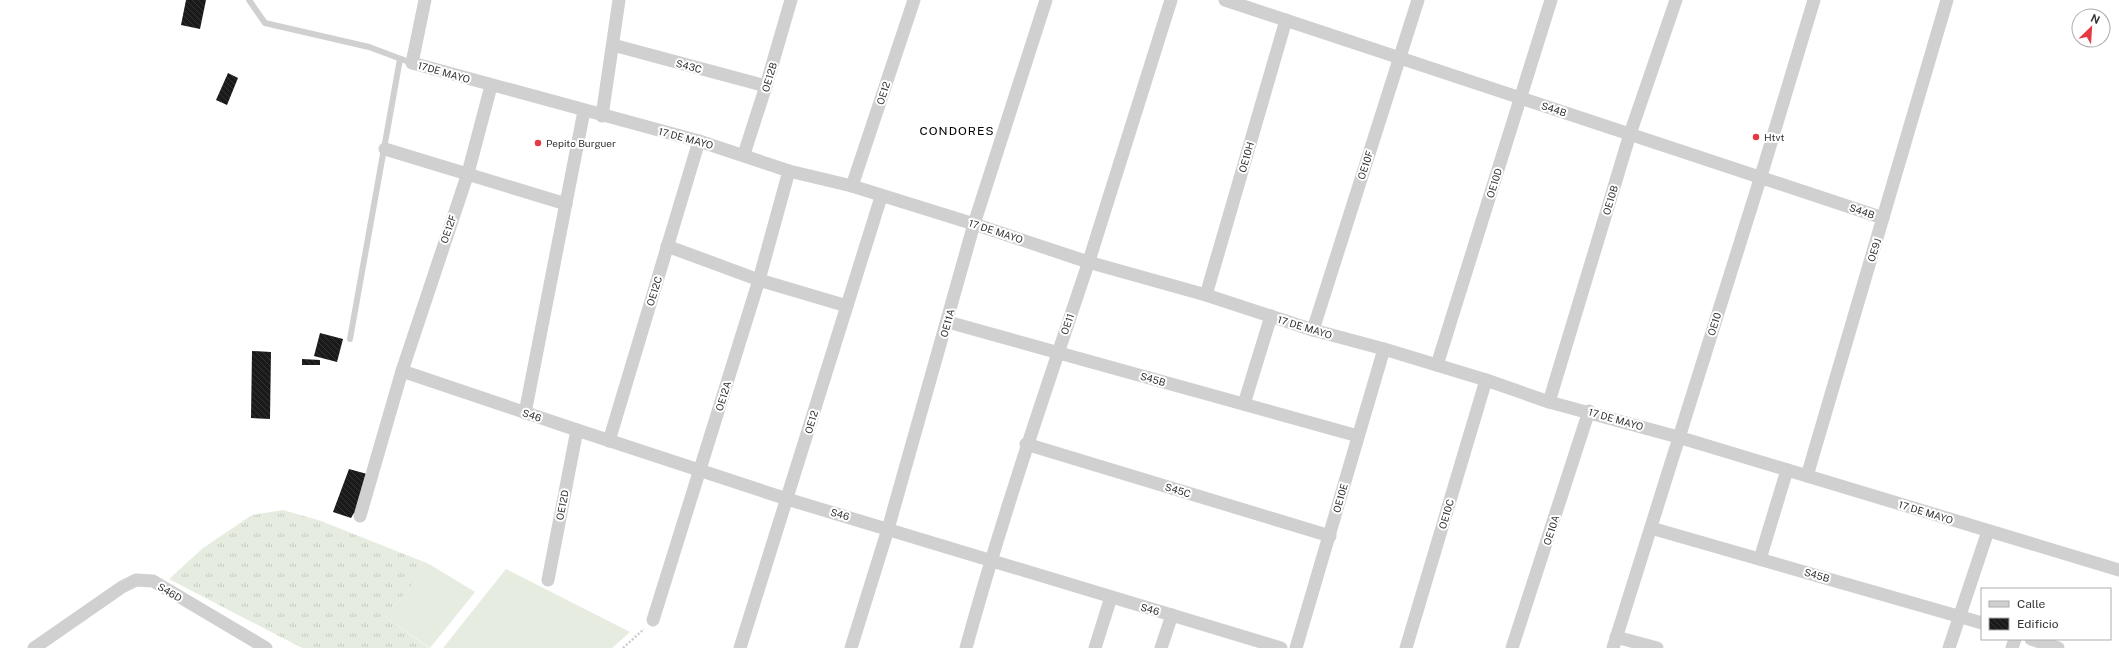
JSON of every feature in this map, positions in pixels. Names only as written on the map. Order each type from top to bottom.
[{"type":"street","name":"17DE MAYO","points":[[425,0],[406,61],[491,86]]},
{"type":"street","points":[[602,116],[619,0]]},
{"type":"street","name":"OE12B","points":[[744,154],[791,0]]},
{"type":"street","name":"OE12","points":[[852,186],[914,0]]},
{"type":"street","name":"OE11A","points":[[851,648],[888,528],[948,322],[974,224],[1046,0]]},
{"type":"street","name":"OE11","points":[[966,648],[990,560],[1026,444],[1088,262],[1171,0]]},
{"type":"street","name":"S44B","points":[[1225,0],[1761,176],[1883,218]]},
{"type":"street","name":"OE10F","points":[[1313,330],[1418,0]]},
{"type":"street","name":"OE10D","points":[[1437,365],[1551,0]]},
{"type":"street","name":"OE10B","points":[[1549,402],[1630,134],[1676,0]]},
{"type":"street","name":"OE10","points":[[1614,642],[1761,176],[1814,0]]},
{"type":"street","name":"OE9J","points":[[1807,476],[1947,0]]},
{"type":"street","name":"OE10H","points":[[1206,295],[1286,20]]},
{"type":"street","name":"S43C","points":[[612,44],[766,86]]},
{"type":"street","name":"17 DE MAYO","points":[[491,86],[699,141],[744,154],[789,171],[852,186],[974,224],[1088,262],[1206,295],[1313,330],[1437,365],[1549,402],[1589,411],[1678,437],[2119,570]]},
{"type":"street","name":"OE12F","points":[[360,516],[402,371],[468,173],[491,86]]},
{"type":"street","points":[[525,413],[584,111]]},
{"type":"street","name":"OE12C","points":[[609,441],[699,141]]},
{"type":"street","points":[[385,149],[566,204]]},
{"type":"street","name":"OE12A","points":[[653,620],[758,280],[789,171]]},
{"type":"street","name":"OE12","points":[[740,648],[881,196]]},
{"type":"street","points":[[667,246],[758,280],[847,306]]},
{"type":"street","points":[[1244,404],[1271,316]]},
{"type":"street","name":"S45B","points":[[948,322],[1358,436]]},
{"type":"street","name":"OE10E","points":[[1296,648],[1384,349]]},
{"type":"street","name":"S46","points":[[402,371],[787,499],[888,528],[1281,648]]},
{"type":"street","name":"OE10C","points":[[1406,648],[1486,380]]},
{"type":"street","name":"OE10A","points":[[1512,648],[1589,411]]},
{"type":"street","name":"OE12D","points":[[548,580],[576,430]]},
{"type":"street","name":"S45C","points":[[1026,444],[1330,536]]},
{"type":"street","points":[[1760,559],[1787,470]]},
{"type":"street","name":"S45B","points":[[1651,528],[1981,623]]},
{"type":"street","points":[[1949,648],[1988,531]]},
{"type":"street","name":"S46D","points":[[34,648],[122,587],[136,580],[153,581],[266,648]]},
{"type":"street","points":[[1095,648],[1111,597]]},
{"type":"street","points":[[1161,648],[1172,615]]},
{"type":"street","points":[[2034,640],[2058,648]]},
{"type":"street","points":[[1614,642],[1657,648]]},
{"type":"lane","points":[[249,0],[265,23],[369,48],[406,61],[385,149],[350,339]]},
{"type":"path","points":[[623,648],[653,620]]},
{"type":"green space","points":[[283,510],[321,521],[429,564],[386,617],[429,648],[302,648],[169,579],[203,548],[252,515]]},
{"type":"green space","points":[[429,564],[475,592],[430,648],[386,617]]},
{"type":"green space","points":[[506,569],[630,632],[612,648],[443,648]]},
{"type":"building","points":[[186,0],[206,0],[200,29],[181,25]]},
{"type":"building","points":[[228,73],[238,78],[227,105],[216,100]]},
{"type":"building","points":[[320,333],[343,339],[337,362],[314,356]]},
{"type":"building","points":[[252,351],[271,352],[270,419],[251,418]]},
{"type":"building","points":[[302,359],[320,360],[320,365],[302,365]]},
{"type":"building","points":[[349,469],[367,474],[357,513],[354,513],[351,518],[333,512]]},
{"type":"place","name":"Htvt","points":[[1756,137]]},
{"type":"place","name":"Pepito Burguer","points":[[538,143]]},
{"type":"district","name":"CONDORES","points":[[957,131]]}]
